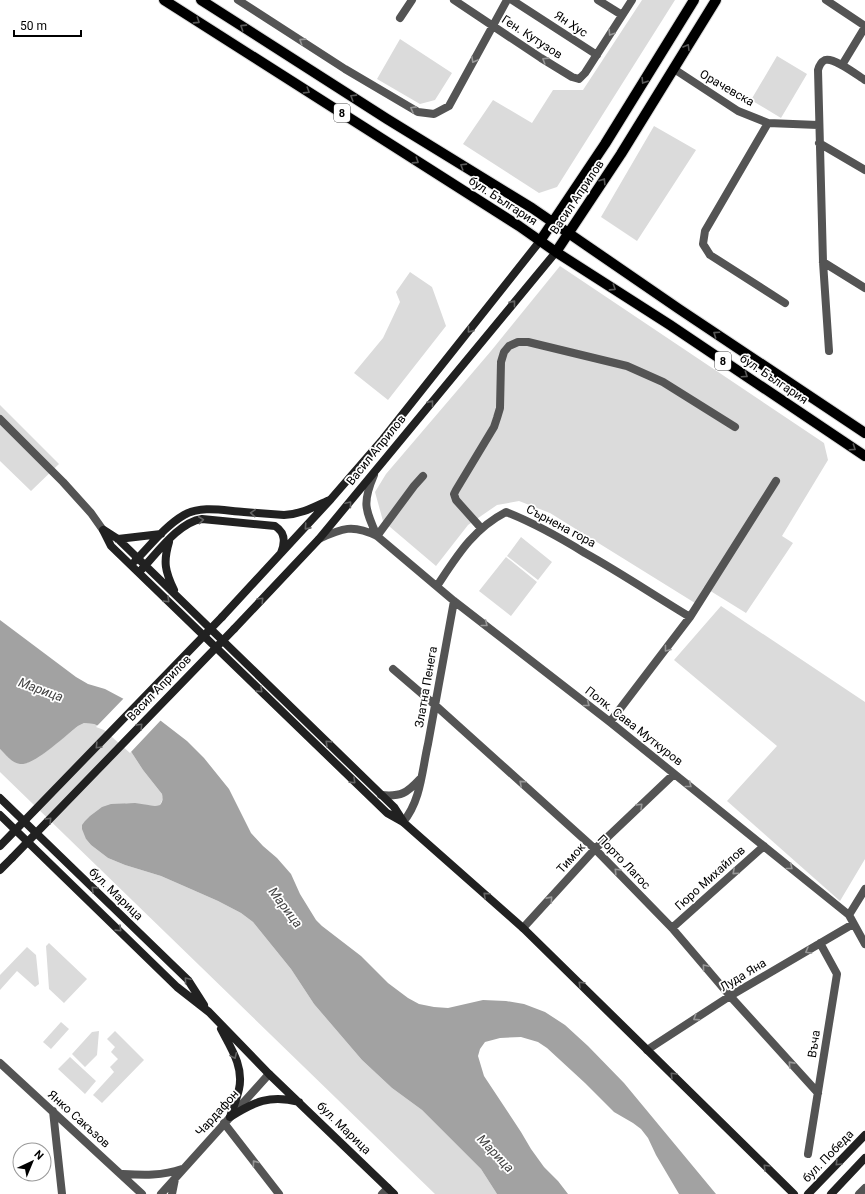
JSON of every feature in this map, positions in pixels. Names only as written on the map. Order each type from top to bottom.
[{"type":"main road","name":"бул. България","points":[[201,0],[387,119],[553,222],[865,433]]},
{"type":"main road","name":"Васил Априлов","points":[[540,241],[605,144],[694,0]]},
{"type":"main road","name":"Васил Априлов","points":[[556,252],[621,154],[716,0]]},
{"type":"main road","name":"бул. България","points":[[170,2],[520,226],[556,252],[865,456]]},
{"type":"street","points":[[238,0],[345,69],[418,112],[434,114],[449,106],[507,0]]},
{"type":"street","points":[[400,18],[412,0]]},
{"type":"street","name":"Ген. Кутузов","points":[[454,0],[572,77],[579,79],[597,55]]},
{"type":"street","name":"Ян Хус","points":[[512,0],[597,55]]},
{"type":"street","points":[[598,0],[622,15]]},
{"type":"street","points":[[597,55],[632,0]]},
{"type":"street","points":[[826,0],[865,26],[842,66]]},
{"type":"street","points":[[829,351],[823,262],[818,125],[818,70],[820,64],[826,60],[833,60],[865,80]]},
{"type":"street","name":"Орачевска","points":[[674,69],[738,111],[768,123],[818,125]]},
{"type":"street","points":[[768,123],[705,231],[703,244],[710,255],[785,303]]},
{"type":"street","points":[[819,143],[865,170]]},
{"type":"street","name":"Васил Априлов","points":[[0,846],[222,617],[331,499],[387,434],[540,241]]},
{"type":"street","name":"Васил Априлов","points":[[0,870],[319,539],[556,252]]},
{"type":"street","points":[[823,262],[865,288]]},
{"type":"street","points":[[481,528],[456,500],[454,494],[494,427],[500,408],[501,362],[504,352],[509,346],[518,342],[528,342],[627,366],[663,382],[735,427]]},
{"type":"street","points":[[0,419],[63,482],[91,514],[103,530],[111,546],[387,813],[403,822],[523,928],[794,1194]]},
{"type":"street","points":[[374,474],[366,497],[365,505],[377,536]]},
{"type":"street","points":[[377,536],[423,476]]},
{"type":"street","points":[[610,722],[690,617],[776,481]]},
{"type":"street","points":[[131,565],[161,534],[184,516],[199,510],[284,515],[304,512],[331,499]]},
{"type":"street","name":"Сърнена гора","points":[[437,586],[470,539],[481,528],[506,512],[544,528],[690,617]]},
{"type":"street","points":[[139,572],[184,526],[197,520],[207,519],[273,525],[279,528],[284,537],[284,545],[279,557]]},
{"type":"street","points":[[319,539],[337,531],[354,528],[377,536]]},
{"type":"street","points":[[103,530],[118,539],[381,794],[394,807],[403,822]]},
{"type":"street","points":[[118,539],[161,534]]},
{"type":"street","name":"Полк. Сава Муткуров","points":[[377,536],[454,601],[610,722],[849,915],[865,944]]},
{"type":"street","points":[[170,540],[164,560],[167,576],[177,596]]},
{"type":"street","name":"Златна Пенега","points":[[403,822],[414,805],[421,778],[436,705],[454,601]]},
{"type":"street","name":"Порто Лагос","points":[[393,669],[436,705],[595,849],[672,928],[730,996],[818,1093]]},
{"type":"street","name":"Тимок","points":[[523,928],[595,849],[674,774]]},
{"type":"street","points":[[381,794],[392,796],[405,793],[421,778]]},
{"type":"street","name":"бул. Марица","points":[[0,798],[188,980],[209,1012],[217,1021],[388,1192]]},
{"type":"street","name":"бул. Марица","points":[[0,814],[178,987],[209,1012]]},
{"type":"street","name":"Гюро Михайлов","points":[[672,928],[764,846]]},
{"type":"street","points":[[849,915],[865,888]]},
{"type":"street","name":"Луда Яна","points":[[647,1050],[730,996],[854,924]]},
{"type":"street","name":"Въча","points":[[808,1154],[837,974],[820,943]]},
{"type":"street","points":[[217,1021],[233,1052],[239,1069],[239,1088],[227,1120]]},
{"type":"street","name":"Янко Сакъзов","points":[[0,1064],[122,1174],[142,1194]]},
{"type":"street","name":"Чардафон","points":[[161,1194],[269,1074]]},
{"type":"street","points":[[227,1120],[251,1104],[272,1098],[283,1098],[299,1102]]},
{"type":"street","points":[[53,1112],[62,1194]]},
{"type":"street","points":[[227,1120],[279,1194]]},
{"type":"street","name":"бул. Победа","points":[[808,1194],[865,1135]]},
{"type":"street","points":[[831,1194],[865,1158]]},
{"type":"street","points":[[122,1174],[150,1176],[172,1173],[183,1169]]},
{"type":"street","points":[[172,1194],[175,1178]]},
{"type":"street","points":[[859,1194],[865,1188]]},
{"type":"shaded area","points":[[642,0],[675,0],[557,187],[539,193],[463,144],[493,100],[532,123],[553,90],[583,90]]},
{"type":"shaded area","points":[[400,39],[452,73],[435,100],[420,104],[377,79]]},
{"type":"shaded area","points":[[777,56],[807,74],[781,118],[751,100]]},
{"type":"shaded area","points":[[654,126],[696,150],[637,241],[601,217]]},
{"type":"shaded area","points":[[560,266],[824,443],[828,460],[782,536],[793,543],[746,613],[704,587],[695,603],[550,513],[519,501],[497,505],[468,525],[436,566],[383,521],[375,492],[386,474],[491,351]]},
{"type":"shaded area","points":[[410,272],[432,287],[446,326],[388,400],[354,373],[383,338],[400,302],[396,292]]},
{"type":"shaded area","points":[[0,405],[59,464],[31,491],[0,461]]},
{"type":"shaded area","points":[[521,537],[552,562],[538,580],[507,556]]},
{"type":"shaded area","points":[[506,557],[537,582],[511,616],[479,591]]},
{"type":"shaded area","points":[[721,606],[865,702],[865,859],[840,901],[727,801],[777,746],[674,660]]},
{"type":"shaded area","points":[[84,723],[94,724],[105,729],[130,750],[143,770],[162,794],[163,798],[160,805],[155,806],[126,803],[86,839],[91,845],[108,858],[161,876],[218,901],[241,913],[253,922],[291,969],[314,1004],[362,1060],[392,1088],[422,1110],[481,1169],[497,1194],[435,1194],[0,772],[0,749],[8,757],[43,754],[78,726]]},
{"type":"shaded area","points":[[49,943],[87,979],[64,1003],[49,989],[46,946]]},
{"type":"shaded area","points":[[27,947],[36,955],[39,984],[35,987],[17,971],[0,990],[0,975]]},
{"type":"shaded area","points":[[61,1022],[69,1029],[51,1049],[43,1042]]},
{"type":"shaded area","points":[[99,1031],[97,1055],[85,1067],[72,1054],[92,1032]]},
{"type":"shaded area","points":[[115,1031],[144,1060],[102,1103],[93,1095],[114,1072],[110,1067],[118,1059],[111,1052],[115,1047],[107,1039]]},
{"type":"shaded area","points":[[70,1057],[96,1081],[85,1094],[58,1069]]},
{"type":"water","name":"Марица","points":[[0,620],[76,677],[88,684],[105,689],[152,714],[187,741],[204,758],[229,789],[251,833],[291,874],[300,894],[316,920],[361,956],[388,983],[408,998],[419,1004],[434,1007],[448,1008],[483,1000],[506,1001],[524,1004],[545,1012],[565,1025],[624,1083],[716,1194],[679,1194],[656,1155],[648,1138],[641,1129],[614,1112],[547,1048],[538,1042],[521,1037],[500,1038],[485,1042],[480,1049],[478,1056],[484,1076],[531,1149],[544,1167],[568,1194],[497,1194],[481,1169],[422,1110],[392,1088],[362,1060],[314,1004],[291,969],[253,922],[241,913],[218,901],[161,876],[108,858],[91,845],[86,839],[82,825],[90,816],[102,807],[111,804],[135,803],[155,806],[160,805],[162,802],[162,794],[143,770],[130,750],[105,729],[94,724],[84,723],[41,755],[26,763],[20,764],[14,762],[0,749]]},
{"type":"pier","points":[[125,697],[153,712],[162,719],[130,753],[104,730],[96,727]]}]
